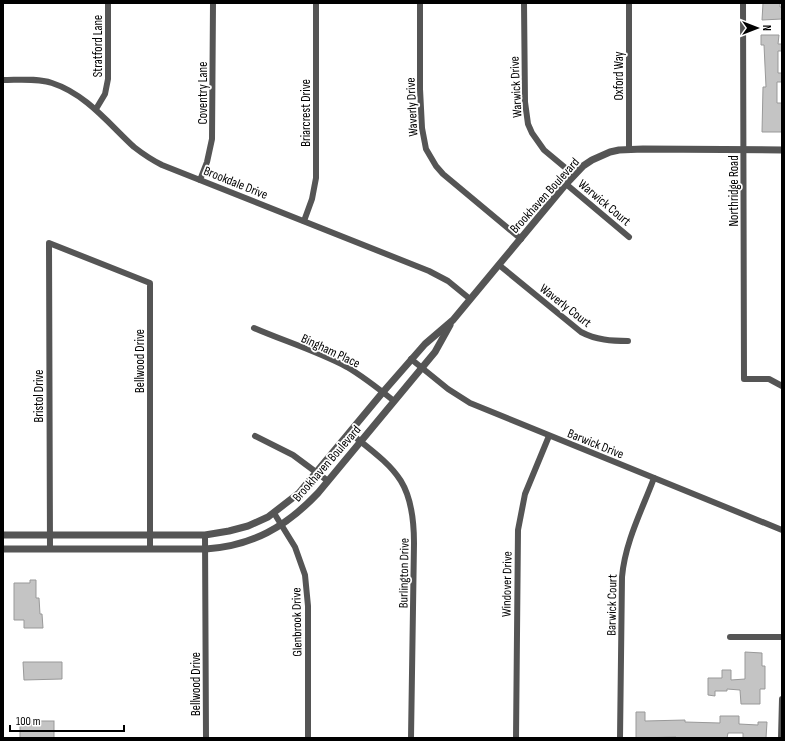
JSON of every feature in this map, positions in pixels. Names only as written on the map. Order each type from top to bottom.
[{"type":"street","name":"Stratford Lane","points":[[96,109],[105,94],[108,78],[108,3]]},
{"type":"street","name":"Coventry Lane","points":[[200,180],[207,162],[212,139],[212,3]]},
{"type":"street","name":"Briarcrest Drive","points":[[304,221],[312,199],[316,178],[316,3]]},
{"type":"street","name":"Waverly Drive","points":[[420,3],[420,118],[423,140],[426,148],[436,166],[443,174],[521,239]]},
{"type":"street","name":"Warwick Drive","points":[[524,3],[525,102],[528,124],[544,150],[574,175]]},
{"type":"street","name":"Oxford Way","points":[[629,3],[629,150]]},
{"type":"street","name":"Northridge Road","points":[[743,3],[744,379],[769,379],[782,386]]},
{"type":"street","name":"Brookdale Drive","points":[[3,80],[32,80],[51,83],[68,90],[96,109],[106,121],[144,154],[162,165],[438,276],[448,281],[470,299]]},
{"type":"street","name":"Brookhaven Boulevard","points":[[3,549],[206,549],[226,546],[258,538],[282,525],[303,508],[328,481],[435,352],[453,320],[470,299],[566,184],[583,166],[610,152],[629,150],[782,150]]},
{"type":"street","name":"Warwick Court","points":[[566,184],[629,237]]},
{"type":"street","name":"Bristol Drive","points":[[49,243],[50,549]]},
{"type":"street","name":"Bellwood Drive","points":[[49,243],[150,283],[150,549]]},
{"type":"street","name":"Waverly Court","points":[[499,265],[581,332],[593,338],[613,342],[628,341]]},
{"type":"street","name":"Brookhaven Boulevard","points":[[3,535],[205,535],[248,526],[268,517],[299,493],[411,359],[425,344],[453,320]]},
{"type":"street","name":"Bingham Place","points":[[254,328],[331,359],[360,376],[394,401]]},
{"type":"street","name":"Barwick Drive","points":[[411,359],[455,394],[470,403],[782,530]]},
{"type":"street","name":"Burlington Drive","points":[[350,433],[394,471],[401,479],[408,495],[413,513],[414,543],[411,738]]},
{"type":"street","points":[[255,436],[293,455],[328,481]]},
{"type":"street","name":"Windover Drive","points":[[516,738],[518,530],[525,494],[549,436]]},
{"type":"street","name":"Barwick Court","points":[[620,738],[623,560],[654,478]]},
{"type":"street","name":"Glenbrook Drive","points":[[274,512],[300,557],[307,585],[308,738]]},
{"type":"street","name":"Bellwood Drive","points":[[205,535],[206,738]]},
{"type":"street","points":[[730,637],[782,637]]},
{"type":"street","points":[[781,738],[782,698]]},
{"type":"building","points":[[763,3],[780,3],[780,7],[782,7],[782,19],[762,20]]},
{"type":"building","points":[[761,35],[779,35],[778,44],[782,44],[782,51],[778,51],[778,73],[782,73],[782,82],[777,82],[777,103],[782,103],[782,132],[762,132],[763,87],[766,87],[764,45],[761,45]]},
{"type":"building","points":[[30,580],[36,580],[36,598],[39,598],[43,628],[24,628],[24,620],[14,620],[14,583],[30,583]]},
{"type":"building","points":[[745,652],[762,653],[762,666],[765,666],[765,689],[760,689],[760,704],[741,704],[740,690],[727,689],[727,691],[715,691],[715,696],[708,695],[708,678],[722,678],[722,670],[731,670],[731,680],[745,679]]},
{"type":"building","points":[[23,662],[62,662],[62,679],[24,680]]},
{"type":"building","points":[[636,712],[645,712],[645,721],[685,720],[685,722],[720,723],[720,716],[739,716],[739,724],[758,725],[758,722],[767,722],[766,738],[743,738],[743,733],[728,733],[727,738],[636,738]]},
{"type":"building","points":[[20,721],[54,721],[54,738],[20,738]]}]
